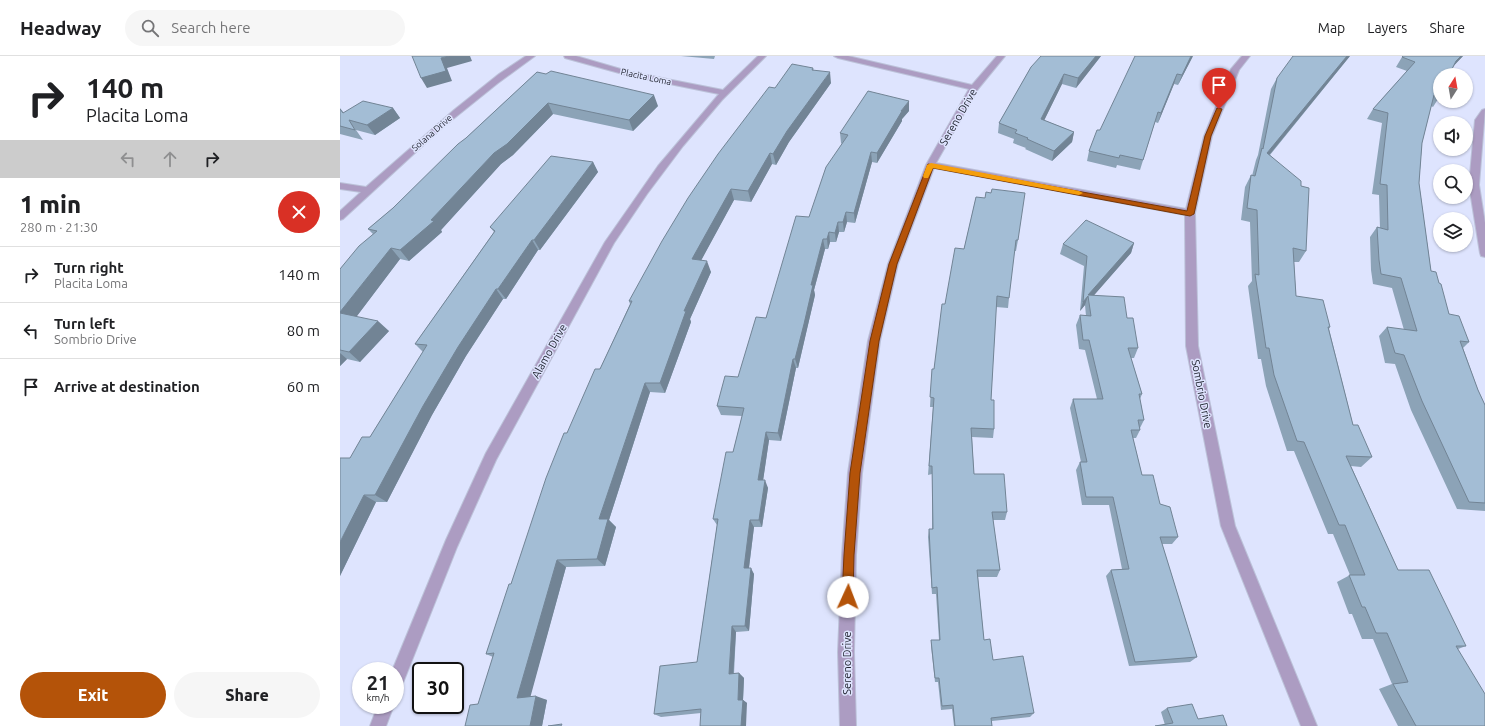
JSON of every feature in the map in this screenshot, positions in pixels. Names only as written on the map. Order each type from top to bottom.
[{"type":"street","name":"Solana Drive","points":[[340,217],[368,190],[462,108],[508,71],[531,56]]},
{"type":"street","name":"Placita Loma","points":[[568,56],[630,74],[725,93]]},
{"type":"street","name":"Alamo Drive","points":[[403,662],[460,525],[509,423],[610,242],[624,220],[668,160],[725,93],[762,56]]},
{"type":"street","points":[[838,56],[974,88]]},
{"type":"street","name":"Sereno Drive","points":[[848,726],[846,652],[849,555],[855,473],[874,341],[893,264],[931,165],[974,88],[1001,56]]},
{"type":"street","name":"Sombrio Drive","points":[[1246,56],[1235,69],[1208,136],[1190,214],[1192,346],[1228,526],[1308,726]]},
{"type":"street","points":[[1485,112],[1479,120],[1474,185],[1485,253]]},
{"type":"street","points":[[931,165],[1190,214]]},
{"type":"street","points":[[340,186],[368,190]]},
{"type":"street","points":[[378,726],[383,714]]},
{"type":"building","points":[[412,56],[449,56],[441,58],[446,71],[421,78]]},
{"type":"building","points":[[1041,56],[1096,56],[1078,78],[1064,74],[1041,119],[1074,132],[1054,151],[1015,133],[1017,130],[999,123],[1031,67]]},
{"type":"building","points":[[1135,56],[1191,56],[1182,75],[1177,74],[1161,113],[1158,112],[1143,160],[1120,155],[1119,158],[1089,151],[1097,130],[1100,130]]},
{"type":"building","points":[[1293,56],[1347,56],[1267,153],[1301,181],[1301,186],[1309,188],[1306,251],[1293,248],[1296,296],[1323,300],[1330,327],[1328,327],[1353,425],[1358,425],[1372,457],[1346,456],[1398,570],[1429,570],[1466,646],[1456,646],[1485,694],[1485,726],[1416,726],[1393,684],[1408,682],[1387,633],[1376,633],[1365,607],[1362,607],[1349,575],[1365,575],[1345,525],[1339,525],[1304,442],[1297,441],[1274,375],[1269,348],[1266,348],[1255,274],[1259,275],[1257,210],[1247,208],[1251,175],[1255,176],[1262,148],[1263,149],[1277,78]]},
{"type":"building","points":[[1461,56],[1452,68],[1433,68],[1433,99],[1422,143],[1419,183],[1431,271],[1436,272],[1439,283],[1441,284],[1449,314],[1459,316],[1469,342],[1460,341],[1485,405],[1485,503],[1469,502],[1422,401],[1404,355],[1395,353],[1387,327],[1417,331],[1401,278],[1381,274],[1377,227],[1388,230],[1387,185],[1380,184],[1388,113],[1373,109],[1415,62],[1402,57]]},
{"type":"building","points":[[792,64],[813,68],[812,70],[830,72],[787,131],[773,154],[770,153],[748,191],[731,189],[692,259],[707,261],[684,311],[686,311],[660,383],[645,383],[599,519],[608,519],[597,559],[557,560],[517,698],[536,696],[530,726],[465,726],[470,705],[478,704],[494,653],[486,654],[546,478],[564,433],[567,433],[595,369],[600,369],[632,301],[629,301],[688,198],[718,154],[769,87],[775,88]]},
{"type":"building","points":[[551,71],[654,95],[629,120],[548,103],[507,144],[494,153],[431,220],[434,221],[400,250],[391,248],[340,312],[340,269],[359,246],[377,231],[368,229],[393,208],[458,144],[537,72],[546,74]]},
{"type":"building","points":[[868,91],[909,101],[901,111],[877,153],[871,152],[854,213],[846,212],[843,222],[838,222],[835,233],[829,232],[827,239],[823,239],[811,285],[813,285],[804,324],[795,359],[793,359],[778,433],[766,432],[758,480],[765,480],[759,520],[750,520],[744,568],[751,568],[745,626],[732,626],[729,674],[739,673],[738,700],[743,700],[741,726],[700,726],[701,709],[654,714],[660,666],[697,662],[718,519],[713,519],[726,452],[733,452],[744,408],[717,406],[725,376],[738,377],[756,317],[766,318],[796,216],[809,217],[826,167],[848,135],[840,133]]},
{"type":"building","points":[[363,101],[393,108],[367,125],[349,120],[355,130],[340,126],[340,109],[343,113]]},
{"type":"building","points":[[551,156],[593,162],[534,240],[532,240],[498,289],[496,289],[458,347],[423,406],[375,495],[364,495],[340,542],[340,458],[350,458],[362,437],[370,437],[427,345],[415,344],[495,231],[490,227]]},
{"type":"building","points":[[992,189],[1025,193],[1018,240],[1016,240],[1009,298],[997,296],[991,400],[994,400],[994,429],[971,428],[974,474],[1004,474],[1007,512],[992,512],[1000,570],[977,570],[984,640],[990,639],[993,660],[1023,656],[1034,713],[991,718],[992,726],[955,726],[953,705],[942,706],[939,678],[935,678],[931,640],[940,640],[937,587],[932,588],[929,529],[933,529],[932,466],[929,466],[934,398],[930,397],[932,369],[934,369],[942,304],[945,304],[955,248],[964,249],[976,197],[985,198],[986,192],[991,193]]},
{"type":"building","points":[[1086,220],[1134,243],[1088,295],[1124,297],[1127,318],[1133,318],[1138,348],[1128,348],[1142,394],[1139,394],[1144,420],[1138,420],[1140,430],[1131,430],[1142,475],[1153,475],[1160,504],[1170,507],[1178,537],[1160,537],[1197,657],[1135,662],[1111,570],[1129,569],[1113,497],[1086,497],[1080,462],[1087,462],[1073,399],[1103,399],[1089,340],[1083,340],[1080,315],[1091,316],[1088,296],[1083,302],[1087,256],[1063,244]]},
{"type":"building","points":[[340,313],[378,321],[349,352],[340,350]]},
{"type":"building","points":[[1192,704],[1198,719],[1223,715],[1227,726],[1155,726],[1173,723],[1167,708]]},
{"type":"building","points":[[562,724],[561,726],[548,726]]},
{"type":"slow traffic","points":[[926,176],[931,165],[1079,193]]},
{"type":"route","points":[[848,597],[849,555],[855,473],[874,341],[893,264],[931,165],[1190,214],[1208,136],[1219,109]]}]
